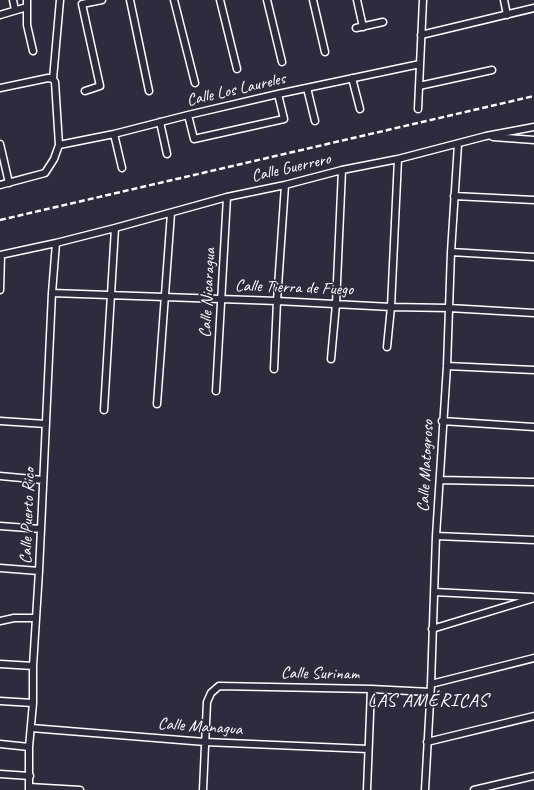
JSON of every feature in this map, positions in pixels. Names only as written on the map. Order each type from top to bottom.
[{"type":"street","points":[[13,0],[15,10]]},
{"type":"street","points":[[27,0],[27,25],[33,51]]},
{"type":"street","points":[[50,78],[60,0]]},
{"type":"street","points":[[85,91],[100,86],[86,2],[102,0]]},
{"type":"street","points":[[130,0],[150,91]]},
{"type":"street","points":[[174,0],[195,82]]},
{"type":"street","points":[[220,0],[237,69]]},
{"type":"street","points":[[267,0],[282,62]]},
{"type":"street","points":[[313,0],[325,52]]},
{"type":"street","points":[[357,0],[359,27],[383,22]]},
{"type":"street","points":[[418,109],[422,0]]},
{"type":"street","points":[[504,0],[507,15]]},
{"type":"street","points":[[0,15],[27,7]]},
{"type":"street","points":[[421,35],[534,8]]},
{"type":"street","name":"Calle Los Laureles","points":[[59,145],[114,134],[278,94],[420,64]]},
{"type":"street","points":[[419,86],[492,70]]},
{"type":"street","points":[[0,88],[50,78],[55,82],[59,145],[54,159],[45,173],[0,185]]},
{"type":"street","points":[[352,78],[360,109]]},
{"type":"street","points":[[307,88],[315,121]]},
{"type":"street","points":[[188,115],[194,139],[284,119],[278,94]]},
{"type":"street","points":[[160,122],[167,154]]},
{"type":"street","name":"Calle Guerrero","points":[[1,255],[56,243],[227,197],[285,185],[486,136],[534,127]]},
{"type":"street","points":[[114,134],[122,168]]},
{"type":"street","points":[[486,136],[534,140]]},
{"type":"street","points":[[0,144],[9,183]]},
{"type":"street","name":"Calle Matogroso","points":[[425,790],[431,684],[436,536],[442,421],[447,366],[450,252],[458,144]]},
{"type":"street","points":[[387,347],[398,158]]},
{"type":"street","points":[[331,359],[336,304],[342,170]]},
{"type":"street","points":[[274,369],[285,185]]},
{"type":"street","points":[[454,196],[534,200]]},
{"type":"street","name":"Calle Nicaragua","points":[[216,391],[227,197]]},
{"type":"street","points":[[157,404],[171,212]]},
{"type":"street","points":[[104,410],[114,228]]},
{"type":"street","name":"Calle Puerto Rico","points":[[29,788],[29,747],[33,703],[33,666],[40,572],[52,293],[56,243]]},
{"type":"street","points":[[450,252],[534,257]]},
{"type":"street","points":[[0,290],[1,255]]},
{"type":"street","name":"Calle Tierra de Fuego","points":[[52,293],[277,301],[390,307],[449,308],[534,313]]},
{"type":"street","points":[[447,366],[534,370]]},
{"type":"street","points":[[0,421],[46,424]]},
{"type":"street","points":[[442,421],[534,427]]},
{"type":"street","points":[[0,476],[43,480]]},
{"type":"street","points":[[440,480],[534,482]]},
{"type":"street","points":[[0,526],[41,528]]},
{"type":"street","points":[[436,536],[534,540]]},
{"type":"street","points":[[0,568],[40,572]]},
{"type":"street","points":[[434,592],[534,598]]},
{"type":"street","points":[[432,629],[534,598]]},
{"type":"street","points":[[0,621],[14,618],[36,618]]},
{"type":"street","points":[[431,684],[534,658]]},
{"type":"street","points":[[0,664],[33,666]]},
{"type":"street","name":"Calle Surinam","points":[[205,742],[207,702],[211,693],[219,686],[371,689],[430,692]]},
{"type":"street","points":[[367,790],[371,689]]},
{"type":"street","points":[[0,701],[33,703]]},
{"type":"street","points":[[427,742],[534,716]]},
{"type":"street","name":"Calle Managua","points":[[31,728],[205,742],[368,749]]},
{"type":"street","points":[[203,790],[205,742]]},
{"type":"street","points":[[0,744],[29,747]]},
{"type":"street","points":[[0,774],[30,776]]},
{"type":"street","points":[[474,790],[534,776]]},
{"type":"street","points":[[29,788],[80,790]]},
{"type":"railway","points":[[0,220],[534,96]]},
{"type":"district","name":"LAS AMÉRICAS","points":[[428,701]]}]
